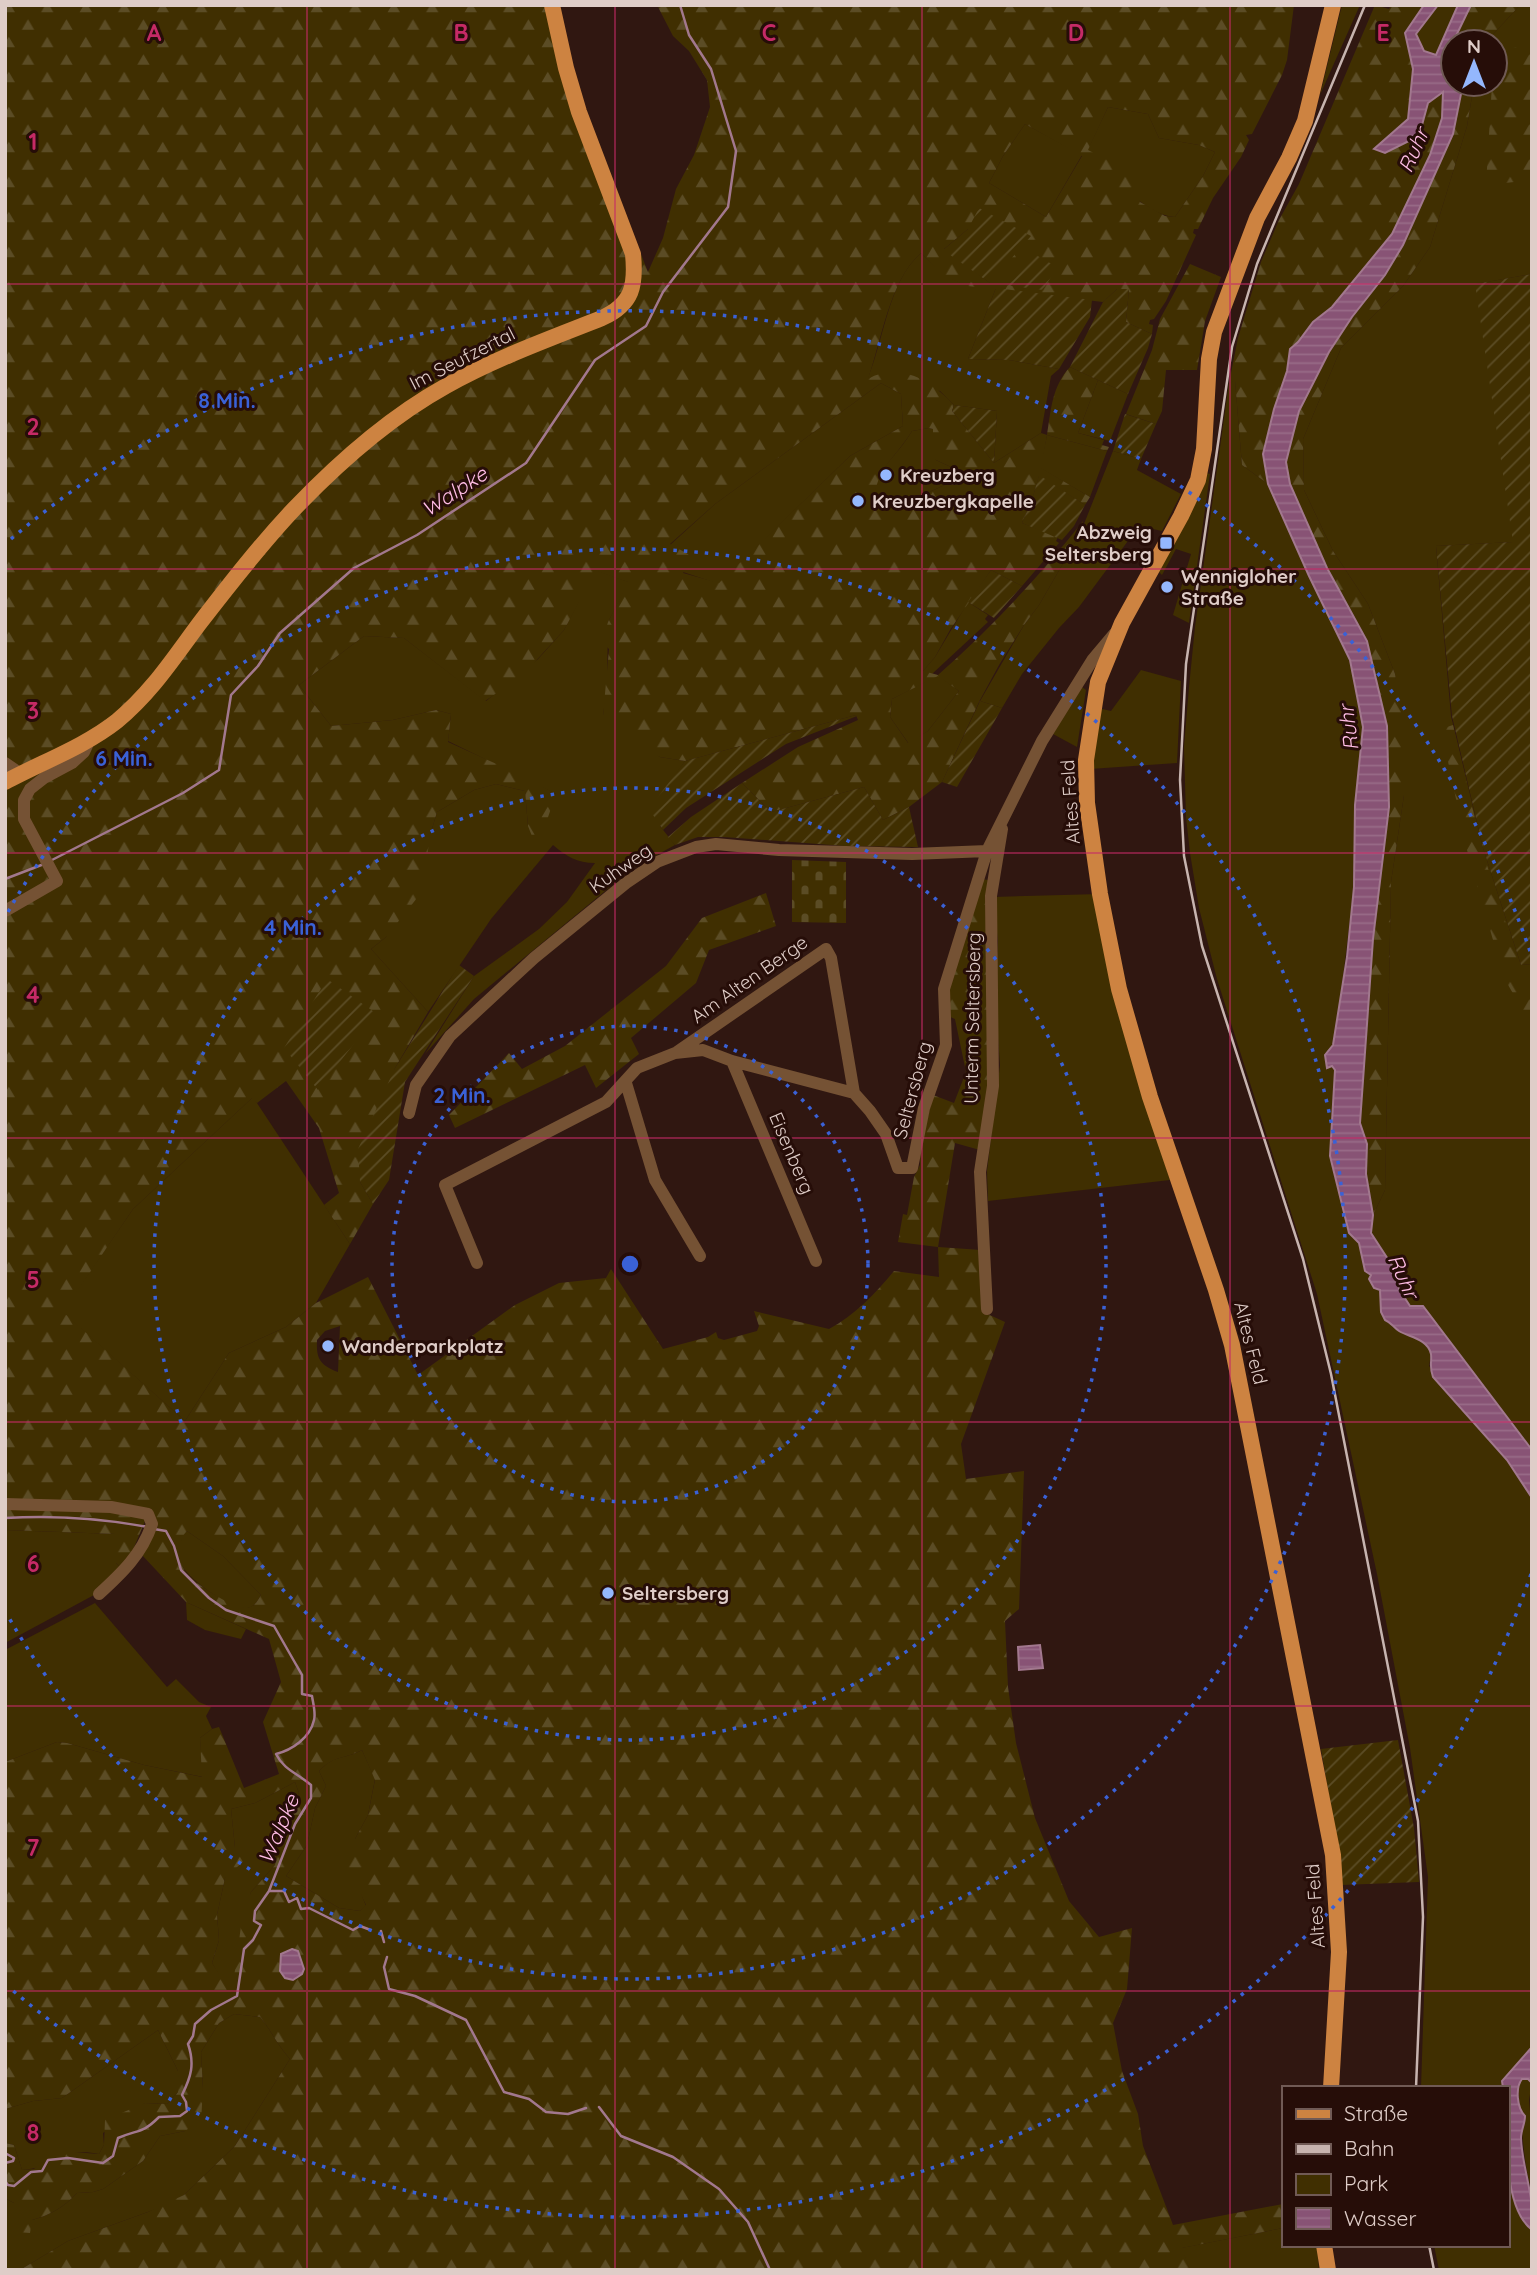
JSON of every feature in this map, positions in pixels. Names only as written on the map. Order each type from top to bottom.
[{"type":"main road","name":"Im Seufzertal","points":[[5,782],[90,739],[115,723],[140,700],[156,683],[245,565],[294,509],[337,467],[400,415],[445,386],[489,364],[616,312],[624,303],[636,277],[634,254],[579,112],[552,5]]},
{"type":"main road","name":"Altes Feld","points":[[1331,2086],[1339,1952],[1333,1855],[1232,1345],[1216,1290],[1146,1087],[1114,963],[1100,894],[1087,803],[1086,760],[1090,678],[1181,516],[1198,480],[1204,449],[1209,359],[1214,332],[1257,218],[1305,121],[1333,5]]},
{"type":"main road","points":[[1324,2247],[1328,2270]]},
{"type":"street","points":[[987,851],[1042,741],[1090,678]]},
{"type":"street","points":[[5,911],[57,881],[24,819],[24,800],[30,789],[72,763],[84,752],[90,739]]},
{"type":"street","points":[[5,764],[20,774]]},
{"type":"street","name":"Unterm Seltersberg","points":[[987,1309],[980,1172],[993,1086],[991,896],[1005,811]]},
{"type":"street","name":"Kuhweg","points":[[410,1113],[416,1085],[450,1036],[534,958],[626,883],[657,862],[696,847],[716,845],[779,850],[912,854],[987,851]]},
{"type":"street","name":"Seltersberg","points":[[854,1093],[886,1134],[898,1168],[912,1168],[924,1108],[946,1045],[944,989],[987,851]]},
{"type":"street","name":"Am Alten Berge","points":[[675,1053],[826,949],[831,958],[854,1093]]},
{"type":"street","points":[[477,1263],[445,1185],[606,1102],[638,1068],[675,1053],[703,1050],[732,1061],[854,1093]]},
{"type":"street","name":"Eisenberg","points":[[732,1061],[816,1261]]},
{"type":"street","points":[[626,1083],[655,1180],[699,1256]]},
{"type":"street","points":[[5,1504],[58,1504],[148,1514],[152,1524],[148,1537],[124,1571],[99,1594]]},
{"type":"green space","points":[[5,5],[557,5],[582,104],[648,272],[663,238],[676,189],[694,155],[710,107],[707,80],[689,51],[673,36],[657,5],[1294,5],[1287,60],[1282,75],[1252,134],[1246,135],[1249,140],[1241,157],[1213,198],[1198,229],[1194,229],[1193,233],[1196,235],[1166,301],[1154,319],[1150,320],[1149,324],[1153,325],[1152,334],[1126,322],[1129,289],[1117,289],[1103,302],[968,286],[943,276],[921,253],[901,278],[868,379],[891,372],[903,373],[936,388],[954,405],[952,411],[994,463],[1041,433],[1047,435],[1041,468],[1090,497],[1085,505],[1039,476],[1022,523],[1058,537],[1056,541],[1059,543],[1022,586],[991,570],[935,657],[923,671],[938,675],[958,657],[1014,601],[1083,521],[1080,534],[980,700],[942,782],[909,807],[883,820],[864,787],[771,812],[742,783],[798,747],[858,720],[856,715],[685,761],[660,757],[636,746],[603,716],[609,649],[602,642],[608,622],[628,582],[596,571],[564,630],[522,676],[485,701],[404,638],[364,636],[299,685],[331,726],[393,720],[436,710],[451,714],[448,742],[556,794],[537,849],[528,826],[525,791],[496,784],[474,790],[437,812],[421,893],[386,937],[371,949],[428,1012],[395,1068],[360,1182],[373,1204],[350,1244],[324,1205],[339,1193],[319,1128],[286,1081],[257,1103],[252,1098],[133,1209],[63,1312],[185,1421],[229,1353],[286,1327],[316,1303],[368,1277],[418,1375],[515,1305],[559,1283],[606,1278],[611,1269],[663,1349],[708,1337],[716,1332],[718,1338],[724,1340],[757,1331],[759,1326],[754,1311],[829,1329],[864,1303],[894,1271],[939,1277],[938,1247],[981,1250],[983,1312],[1005,1322],[961,1444],[966,1479],[1024,1471],[1019,1609],[1005,1621],[1008,1687],[1016,1743],[1035,1818],[1069,1901],[1099,1937],[1132,1928],[1127,1989],[1113,2023],[1122,2071],[1138,2114],[1143,2146],[1173,2225],[1282,2204],[1282,2228],[1182,2248],[1190,2270],[20,2270],[68,2241],[148,2212],[184,2195],[235,2146],[290,2059],[260,2017],[234,2014],[219,2023],[201,2052],[201,2121],[185,2131],[160,2136],[143,2161],[103,2189],[77,2193],[56,2210],[32,2220],[30,2233],[17,2232],[14,2203],[5,2198],[5,2143],[14,2145],[22,2170],[34,2169],[45,2156],[72,2152],[99,2154],[104,2145],[105,2120],[145,2103],[167,2104],[178,2092],[178,2071],[158,2030],[62,2098],[33,2101],[5,2109],[5,1762],[57,1742],[202,1777],[200,1738],[219,1727],[244,1788],[279,1774],[263,1722],[281,1682],[269,1639],[186,1602],[142,1555],[158,1526],[152,1513],[148,1514],[124,1571],[116,1563],[116,1534],[5,1530]],"holes":[[[1108,107],[1148,114],[1159,138],[1199,145],[1215,152],[1203,176],[1175,217],[1165,216],[1140,202],[1133,173],[1088,150]],[[1025,124],[1082,156],[1046,217],[989,183],[1003,156]],[[968,229],[990,283],[944,249]],[[881,383],[901,394],[903,426],[850,456],[719,583],[683,573],[693,557],[670,544],[715,504]],[[933,429],[929,449],[936,460],[951,467],[947,484],[892,509],[874,509],[877,484],[881,475],[912,431]],[[938,676],[959,691],[928,731],[908,743],[890,717],[892,699]],[[340,1326],[338,1372],[327,1367],[317,1352],[317,1340],[325,1331]],[[187,1531],[223,1556],[261,1595],[255,1604],[250,1607],[235,1605],[206,1589],[190,1576],[180,1559],[182,1539]],[[362,1750],[375,1780],[368,1815],[355,1839],[347,1865],[366,1905],[360,1911],[339,1908],[286,1876],[307,1845],[315,1808],[326,1786],[319,1771],[329,1762]],[[295,1782],[299,1793],[282,1826],[275,1865],[251,1892],[242,1919],[234,1977],[221,1977],[212,1963],[219,1940],[217,1915],[225,1878],[247,1858],[235,1848],[231,1809],[255,1803]]]},
{"type":"green space","points":[[1342,5],[1360,5],[1320,95]]},
{"type":"green space","points":[[1375,5],[1389,9],[1391,5],[1424,5],[1405,33],[1413,69],[1408,119],[1375,149],[1419,136],[1428,103],[1439,95],[1439,98],[1443,98],[1442,118],[1430,155],[1392,234],[1332,307],[1313,322],[1290,349],[1287,371],[1263,454],[1268,484],[1242,465],[1235,381],[1229,383],[1238,338],[1261,262],[1279,220],[1299,184]]},
{"type":"green space","points":[[1438,5],[1458,5],[1448,28],[1439,28],[1437,55],[1424,51],[1416,34]]},
{"type":"green space","points":[[1471,5],[1520,5],[1499,28],[1460,28]]},
{"type":"green space","points":[[1520,5],[1532,5],[1532,274],[1476,284],[1514,542],[1436,546],[1451,716],[1483,848],[1521,965],[1532,964],[1532,1450],[1423,1306],[1410,1306],[1399,1289],[1397,1272],[1371,1233],[1373,1215],[1385,1190],[1391,882],[1404,795],[1395,674],[1368,604],[1333,551],[1304,490],[1303,439],[1341,348],[1403,286],[1430,247],[1467,126],[1472,98],[1509,98],[1509,28],[1499,28]]},
{"type":"green space","points":[[1532,43],[1532,180],[1486,185],[1491,98],[1509,98],[1509,49]]},
{"type":"green space","points":[[1460,98],[1472,98],[1467,126],[1430,247],[1403,286],[1341,348],[1303,439],[1304,490],[1333,551],[1368,604],[1395,674],[1404,730],[1404,795],[1391,882],[1385,1190],[1373,1215],[1366,1174],[1367,1144],[1360,1123],[1373,939],[1389,807],[1367,641],[1327,568],[1290,484],[1286,462],[1299,411],[1329,352],[1385,275],[1403,245],[1453,134]]},
{"type":"green space","points":[[1108,107],[1148,114],[1159,138],[1199,145],[1215,152],[1203,176],[1175,217],[1151,209],[1139,201],[1087,151]]},
{"type":"green space","points":[[1025,124],[1082,155],[1046,217],[989,183],[1003,156]]},
{"type":"green space","points":[[979,208],[1031,236],[990,283],[943,250],[968,229]]},
{"type":"green space","points":[[1029,251],[1057,267],[1043,290],[998,284]]},
{"type":"green space","points":[[921,253],[954,280],[996,288],[968,359],[1009,360],[1059,369],[1051,376],[1041,433],[994,463],[997,411],[954,405],[940,391],[867,380],[894,295],[910,265]]},
{"type":"green space","points":[[1190,264],[1221,277],[1205,321],[1197,370],[1166,370],[1162,411],[1156,424],[1126,414],[1152,350],[1160,319]]},
{"type":"green space","points":[[1532,274],[1532,964],[1521,965],[1483,848],[1452,716],[1436,546],[1513,542],[1475,284]]},
{"type":"green space","points":[[996,288],[1092,300],[1090,317],[1059,369],[1009,360],[968,359]]},
{"type":"green space","points":[[1117,289],[1129,289],[1126,322],[1152,334],[1128,394],[1070,367],[1103,302]]},
{"type":"green space","points":[[1070,367],[1098,380],[1078,433],[1104,440],[1102,445],[1109,447],[1107,451],[1047,435],[1056,390]]},
{"type":"green space","points":[[1098,380],[1128,394],[1110,441],[1078,433]]},
{"type":"green space","points":[[1235,380],[1242,465],[1268,484],[1350,660],[1363,727],[1355,805],[1354,887],[1332,1066],[1335,1070],[1331,1156],[1349,1233],[1360,1243],[1365,1270],[1380,1289],[1381,1312],[1397,1330],[1421,1340],[1427,1346],[1431,1354],[1429,1366],[1507,1460],[1532,1498],[1532,2047],[1503,2081],[1503,2086],[1421,2086],[1428,1877],[1410,1748],[1377,1574],[1317,1294],[1217,979],[1199,908],[1190,853],[1184,747],[1195,627],[1229,383]]},
{"type":"green space","points":[[881,383],[901,394],[903,426],[850,456],[719,584],[683,572],[670,545],[715,504]]},
{"type":"green space","points":[[954,405],[997,411],[994,463],[952,411]]},
{"type":"green space","points":[[1125,414],[1156,424],[1141,459],[1113,451]]},
{"type":"green space","points":[[933,429],[936,460],[951,467],[947,484],[892,509],[873,509],[877,483],[885,466],[912,431]]},
{"type":"green space","points":[[1047,435],[1107,451],[1090,497],[1040,468]]},
{"type":"green space","points":[[1113,451],[1141,459],[1137,470],[1181,494],[1162,531],[1139,526],[1079,607],[1022,674],[1002,708],[980,701],[1080,534]]},
{"type":"green space","points":[[1206,473],[1210,474],[1189,623],[1173,615],[1191,554],[1176,549],[1162,575],[1158,571]]},
{"type":"green space","points":[[1039,475],[1085,505],[1074,526],[1062,540],[1022,523]]},
{"type":"green space","points":[[595,570],[629,582],[608,622],[607,689],[603,715],[660,757],[685,761],[670,783],[660,826],[675,845],[633,868],[474,999],[425,1054],[474,976],[539,929],[567,902],[595,863],[572,858],[553,845],[491,919],[428,1012],[371,949],[386,937],[437,812],[474,790],[496,784],[525,791],[528,826],[556,794],[448,741],[451,714],[436,710],[393,720],[331,726],[299,685],[364,636],[404,638],[486,701],[538,659],[564,630]]},
{"type":"green space","points":[[991,570],[1022,586],[994,618],[968,602]]},
{"type":"green space","points":[[968,602],[988,615],[985,619],[988,622],[932,674],[922,672],[935,657]]},
{"type":"green space","points":[[1141,670],[1181,681],[1177,763],[1090,769],[1098,708],[1111,711]]},
{"type":"green space","points":[[938,675],[959,691],[928,731],[909,744],[890,717],[892,699]]},
{"type":"green space","points":[[1082,687],[1086,690],[1077,747],[1053,734]]},
{"type":"green space","points":[[980,701],[1002,708],[957,787],[942,782]]},
{"type":"green space","points":[[856,715],[786,744],[686,808],[663,830],[649,809],[685,761]]},
{"type":"green space","points":[[1453,725],[1483,853],[1522,973],[1532,991],[1532,1026],[1504,978],[1467,850],[1441,729]]},
{"type":"green space","points":[[742,783],[771,812],[864,787],[883,820],[909,807],[918,847],[845,846],[724,837],[698,837],[675,845],[668,837],[691,817]]},
{"type":"green space","points":[[792,860],[846,862],[846,923],[792,922]]},
{"type":"green space","points":[[982,879],[988,880],[991,1075],[980,1150],[955,1143],[938,1247],[898,1242],[903,1214],[907,1215],[914,1177],[920,1165],[920,1151],[933,1095],[954,1103],[966,1072],[955,1019],[948,1016],[948,993]]},
{"type":"green space","points":[[766,893],[776,926],[709,950],[696,983],[631,1038],[639,1054],[596,1088],[585,1065],[455,1128],[449,1115],[509,1053],[522,1069],[565,1046],[666,966],[702,918]]},
{"type":"green space","points":[[1100,894],[1135,1069],[1170,1180],[988,1201],[987,1171],[1000,1065],[995,996],[998,941],[993,897]]},
{"type":"green space","points":[[459,965],[474,976],[405,1082],[389,1180],[373,1204],[360,1182],[358,1149],[395,1068]]},
{"type":"green space","points":[[327,979],[377,1014],[318,1090],[284,1048]]},
{"type":"green space","points":[[253,1097],[350,1244],[316,1303],[286,1327],[229,1353],[185,1421],[62,1312],[133,1209]]},
{"type":"green space","points":[[5,1530],[116,1534],[116,1563],[122,1569],[94,1595],[5,1643]]},
{"type":"green space","points":[[187,1531],[223,1556],[261,1595],[255,1604],[251,1607],[238,1607],[208,1591],[190,1576],[180,1562],[179,1555],[182,1535]]},
{"type":"green space","points":[[186,1602],[246,1629],[241,1639],[205,1630],[187,1620]]},
{"type":"green space","points":[[95,1603],[167,1687],[176,1679],[199,1702],[211,1707],[206,1716],[212,1729],[200,1738],[203,1777],[57,1742],[5,1762],[5,1650]]},
{"type":"green space","points":[[1398,1740],[1414,1828],[1419,1882],[1341,1885],[1321,1749]]},
{"type":"green space","points":[[362,1750],[375,1779],[368,1815],[355,1839],[361,1893],[366,1906],[360,1911],[339,1908],[286,1876],[307,1845],[315,1808],[326,1786],[319,1771],[335,1760]]},
{"type":"green space","points":[[295,1782],[299,1793],[282,1826],[275,1865],[251,1892],[235,1977],[220,1977],[212,1963],[219,1940],[217,1915],[235,1848],[231,1809],[255,1803]]},
{"type":"green space","points":[[234,2014],[260,2017],[290,2059],[235,2146],[184,2195],[170,2204],[68,2241],[20,2270],[5,2270],[5,2198],[32,2220],[39,2218],[62,2206],[77,2193],[103,2189],[143,2161],[160,2136],[185,2131],[203,2089],[201,2052],[219,2023]]},
{"type":"green space","points":[[158,2030],[178,2071],[178,2092],[167,2104],[145,2103],[103,2133],[104,2145],[99,2154],[76,2153],[43,2166],[22,2170],[14,2145],[5,2143],[5,2109],[33,2101],[62,2098]]},
{"type":"green space","points":[[1522,2079],[1528,2079],[1532,2083],[1529,2100],[1532,2192],[1524,2155],[1518,2092],[1518,2084]]},
{"type":"green space","points":[[1509,2179],[1518,2211],[1532,2229],[1532,2270],[1439,2270],[1434,2247],[1509,2247]]},
{"type":"green space","points":[[1282,2228],[1282,2247],[1317,2247],[1319,2270],[1190,2270],[1181,2248]]},
{"type":"water","points":[[1424,5],[1438,5],[1416,34],[1424,51],[1436,55],[1439,48],[1439,95],[1428,103],[1419,136],[1385,153],[1374,149],[1408,119],[1413,69],[1405,33]]},
{"type":"water","points":[[1458,5],[1471,5],[1460,28],[1448,28]]},
{"type":"water","points":[[1443,98],[1460,98],[1453,134],[1403,245],[1385,275],[1329,352],[1299,411],[1286,462],[1290,484],[1327,568],[1367,641],[1387,726],[1389,807],[1373,939],[1360,1123],[1367,1144],[1366,1174],[1373,1215],[1371,1233],[1397,1273],[1399,1289],[1410,1306],[1423,1306],[1532,1450],[1532,1498],[1507,1460],[1433,1377],[1431,1354],[1426,1345],[1399,1331],[1385,1320],[1381,1312],[1380,1290],[1374,1288],[1369,1279],[1371,1275],[1365,1271],[1359,1243],[1349,1233],[1330,1156],[1335,1070],[1332,1066],[1327,1068],[1325,1055],[1333,1045],[1347,957],[1354,887],[1355,805],[1363,727],[1350,660],[1268,484],[1263,454],[1287,371],[1290,349],[1313,322],[1332,307],[1392,234],[1430,155],[1442,118]]},
{"type":"water","points":[[1040,1645],[1043,1668],[1019,1670],[1018,1647]]},
{"type":"water","points":[[292,1949],[298,1951],[304,1969],[302,1974],[293,1980],[285,1978],[280,1971],[281,1954]]},
{"type":"water","points":[[1532,2047],[1532,2083],[1528,2079],[1522,2079],[1518,2093],[1520,2108],[1525,2116],[1521,2138],[1532,2206],[1531,2229],[1521,2218],[1510,2183],[1509,2086],[1503,2086],[1502,2081]]},
{"type":"waterway","name":"Walpke","points":[[50,861],[183,793],[219,770],[231,695],[258,666],[280,633],[354,568],[417,535],[526,463],[595,360],[646,326],[663,292],[728,207],[736,151],[711,69],[689,35],[680,5]]},
{"type":"waterway","name":"Walpke","points":[[5,879],[44,864]]},
{"type":"waterway","name":"Walpke","points":[[5,1518],[77,1518],[148,1527]]},
{"type":"waterway","name":"Walpke","points":[[5,2181],[14,2186],[31,2172],[42,2171],[48,2160],[68,2158],[103,2163],[113,2156],[118,2138],[144,2129],[159,2117],[180,2116],[187,2111],[182,2095],[191,2070],[188,2044],[195,2024],[211,2010],[237,1996],[244,1949],[253,1940],[261,1925],[254,1921],[255,1911],[269,1891],[295,1824],[311,1798],[311,1785],[287,1768],[276,1754],[288,1750],[304,1738],[312,1726],[315,1714],[312,1696],[302,1694],[302,1675],[274,1626],[226,1610],[209,1598],[181,1570],[166,1531],[154,1529]]},
{"type":"waterway","points":[[270,1891],[284,1891],[289,1902],[297,1898],[301,1909],[309,1908],[353,1930],[360,1926],[368,1929]]},
{"type":"waterway","points":[[381,1931],[384,1942]]},
{"type":"waterway","points":[[387,1957],[384,1967],[389,1989],[415,1996],[466,2020],[504,2092],[529,2099],[546,2112],[568,2114],[586,2108]]},
{"type":"waterway","points":[[599,2107],[621,2136],[673,2157],[719,2189],[748,2222],[770,2270]]},
{"type":"waterway","name":"Walpke","points":[[5,2153],[14,2158],[13,2161],[5,2163]]},
{"type":"railway","points":[[1365,5],[1257,264],[1232,347],[1186,664],[1180,780],[1184,856],[1202,946],[1303,1259],[1331,1374],[1418,1821],[1423,1917],[1416,2086]]},
{"type":"railway","points":[[1429,2247],[1434,2270]]},
{"type":"place","name":"Kreuzberg","points":[[886,475]]},
{"type":"place","name":"Kreuzbergkapelle","points":[[858,501]]},
{"type":"place","name":"Abzweig Seltersberg","points":[[1166,543]]},
{"type":"place","name":"Wennigloher Straße","points":[[1167,587]]},
{"type":"place","name":"Wanderparkplatz","points":[[328,1346]]},
{"type":"place","name":"Seltersberg","points":[[608,1593]]},
{"type":"water label","name":"Ruhr","points":[[1413,150]]},
{"type":"water label","name":"Ruhr","points":[[1348,728]]},
{"type":"water label","name":"Ruhr","points":[[1404,1276]]}]
